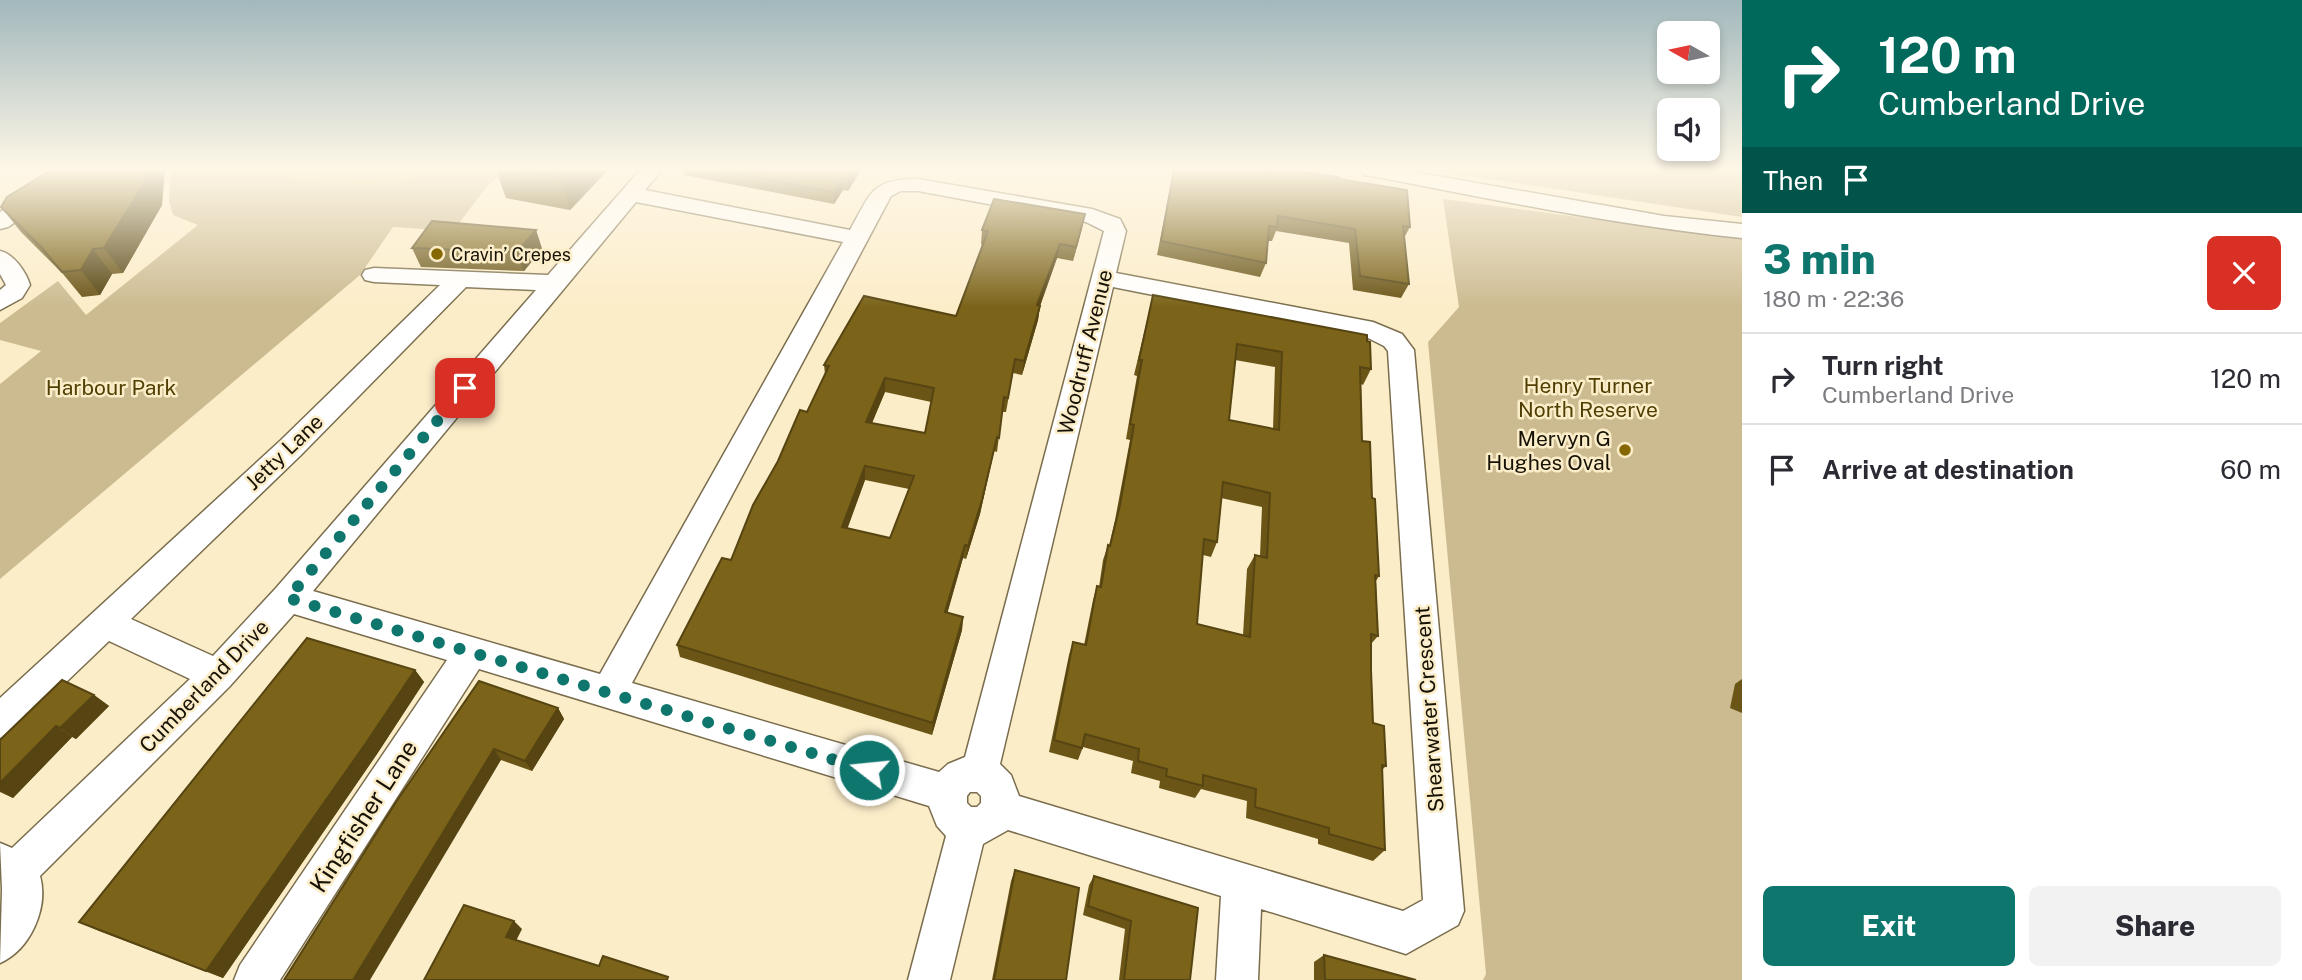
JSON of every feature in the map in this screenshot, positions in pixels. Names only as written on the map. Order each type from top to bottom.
[{"type":"street","name":"Cumberland Drive","points":[[9,866],[218,675],[288,598],[610,216]]},
{"type":"street","points":[[742,216],[857,238]]},
{"type":"street","name":"Woodruff Avenue","points":[[608,693],[869,216]]},
{"type":"street","name":"Woodruff Avenue","points":[[972,809],[1000,792],[995,784],[979,774],[1115,231],[1112,224],[1103,219],[1085,216]]},
{"type":"street","points":[[1621,216],[1742,231]]},
{"type":"street","points":[[1712,216],[1742,220]]},
{"type":"street","points":[[0,258],[16,278],[18,285],[13,293],[0,302]]},
{"type":"street","points":[[374,275],[553,283]]},
{"type":"street","name":"Jetty Lane","points":[[0,721],[395,346],[461,278]]},
{"type":"street","name":"Shearwater Crescent","points":[[288,598],[608,693],[972,809],[1242,881],[1406,933],[1444,911],[1401,350],[1393,340],[1374,330],[1103,278]]},
{"type":"street","points":[[105,623],[218,675]]},
{"type":"street","name":"Kingfisher Lane","points":[[255,980],[471,652]]},
{"type":"street","points":[[929,980],[972,809]]},
{"type":"street","points":[[0,942],[10,931],[21,909],[24,884],[9,866]]},
{"type":"street","points":[[1237,980],[1242,881]]},
{"type":"green space","name":"Harbour Park","points":[[175,216],[465,216],[453,231],[393,227],[360,275],[0,579],[0,384],[41,351],[0,340],[0,323],[58,281],[86,315],[198,225]]},
{"type":"green space","name":"Henry Turner North Reserve","points":[[1445,216],[1568,216],[1742,239],[1742,980],[1483,980],[1486,974],[1428,342],[1459,307]]},
{"type":"building","points":[[10,216],[124,216],[104,248],[93,249],[81,270],[62,272]]},
{"type":"building","points":[[988,216],[1085,216],[1076,247],[1060,244],[1037,305],[1040,306],[1024,361],[1015,359],[1008,398],[1004,397],[999,438],[997,437],[982,500],[945,612],[963,617],[933,723],[677,645],[722,558],[731,560],[753,505],[778,461],[800,410],[807,412],[829,366],[824,365],[864,296],[956,316],[988,231],[982,230]],"holes":[[[885,378],[934,388],[925,433],[866,422]],[[865,466],[914,476],[890,538],[842,527]]]},
{"type":"building","points":[[1166,216],[1409,216],[1410,227],[1403,226],[1409,284],[1360,276],[1355,229],[1278,216],[1277,227],[1269,226],[1266,263],[1161,241]]},
{"type":"building","points":[[432,221],[536,230],[517,252],[412,248]]},
{"type":"building","points":[[1153,295],[1367,335],[1367,341],[1370,342],[1371,369],[1360,367],[1362,441],[1370,442],[1372,498],[1375,499],[1379,576],[1375,575],[1378,636],[1371,634],[1371,670],[1373,723],[1384,726],[1386,766],[1382,765],[1385,850],[1329,834],[1329,828],[1255,807],[1256,789],[1203,775],[1203,786],[1166,776],[1167,769],[1138,761],[1139,749],[1085,734],[1082,748],[1054,740],[1073,642],[1086,645],[1097,586],[1101,587],[1108,545],[1110,546],[1120,505],[1134,425],[1130,424],[1142,360],[1139,360]],"holes":[[[1237,344],[1282,352],[1279,430],[1229,420]],[[1223,482],[1270,493],[1267,558],[1255,555],[1250,637],[1197,624],[1204,539],[1217,542]]]},
{"type":"building","points":[[307,638],[415,670],[206,971],[79,922]]},
{"type":"building","points":[[62,680],[94,695],[60,728],[56,726],[0,783],[0,740]]},
{"type":"building","points":[[479,681],[558,708],[525,761],[494,749],[353,980],[284,980],[396,802]]},
{"type":"building","points":[[1015,870],[1079,888],[1066,980],[994,980]]},
{"type":"building","points":[[1094,876],[1198,908],[1190,980],[1124,980],[1131,921],[1088,906]]},
{"type":"building","points":[[464,905],[514,921],[506,937],[599,966],[603,956],[668,977],[667,980],[424,980]]},
{"type":"building","points":[[1324,955],[1416,980],[1325,980]]},
{"type":"place","name":"Cravin’ Crepes","points":[[437,254]]},
{"type":"place","name":"Mervyn G Hughes Oval","points":[[1625,450]]},
{"type":"route","points":[[465,388],[288,598],[869,770]]}]
